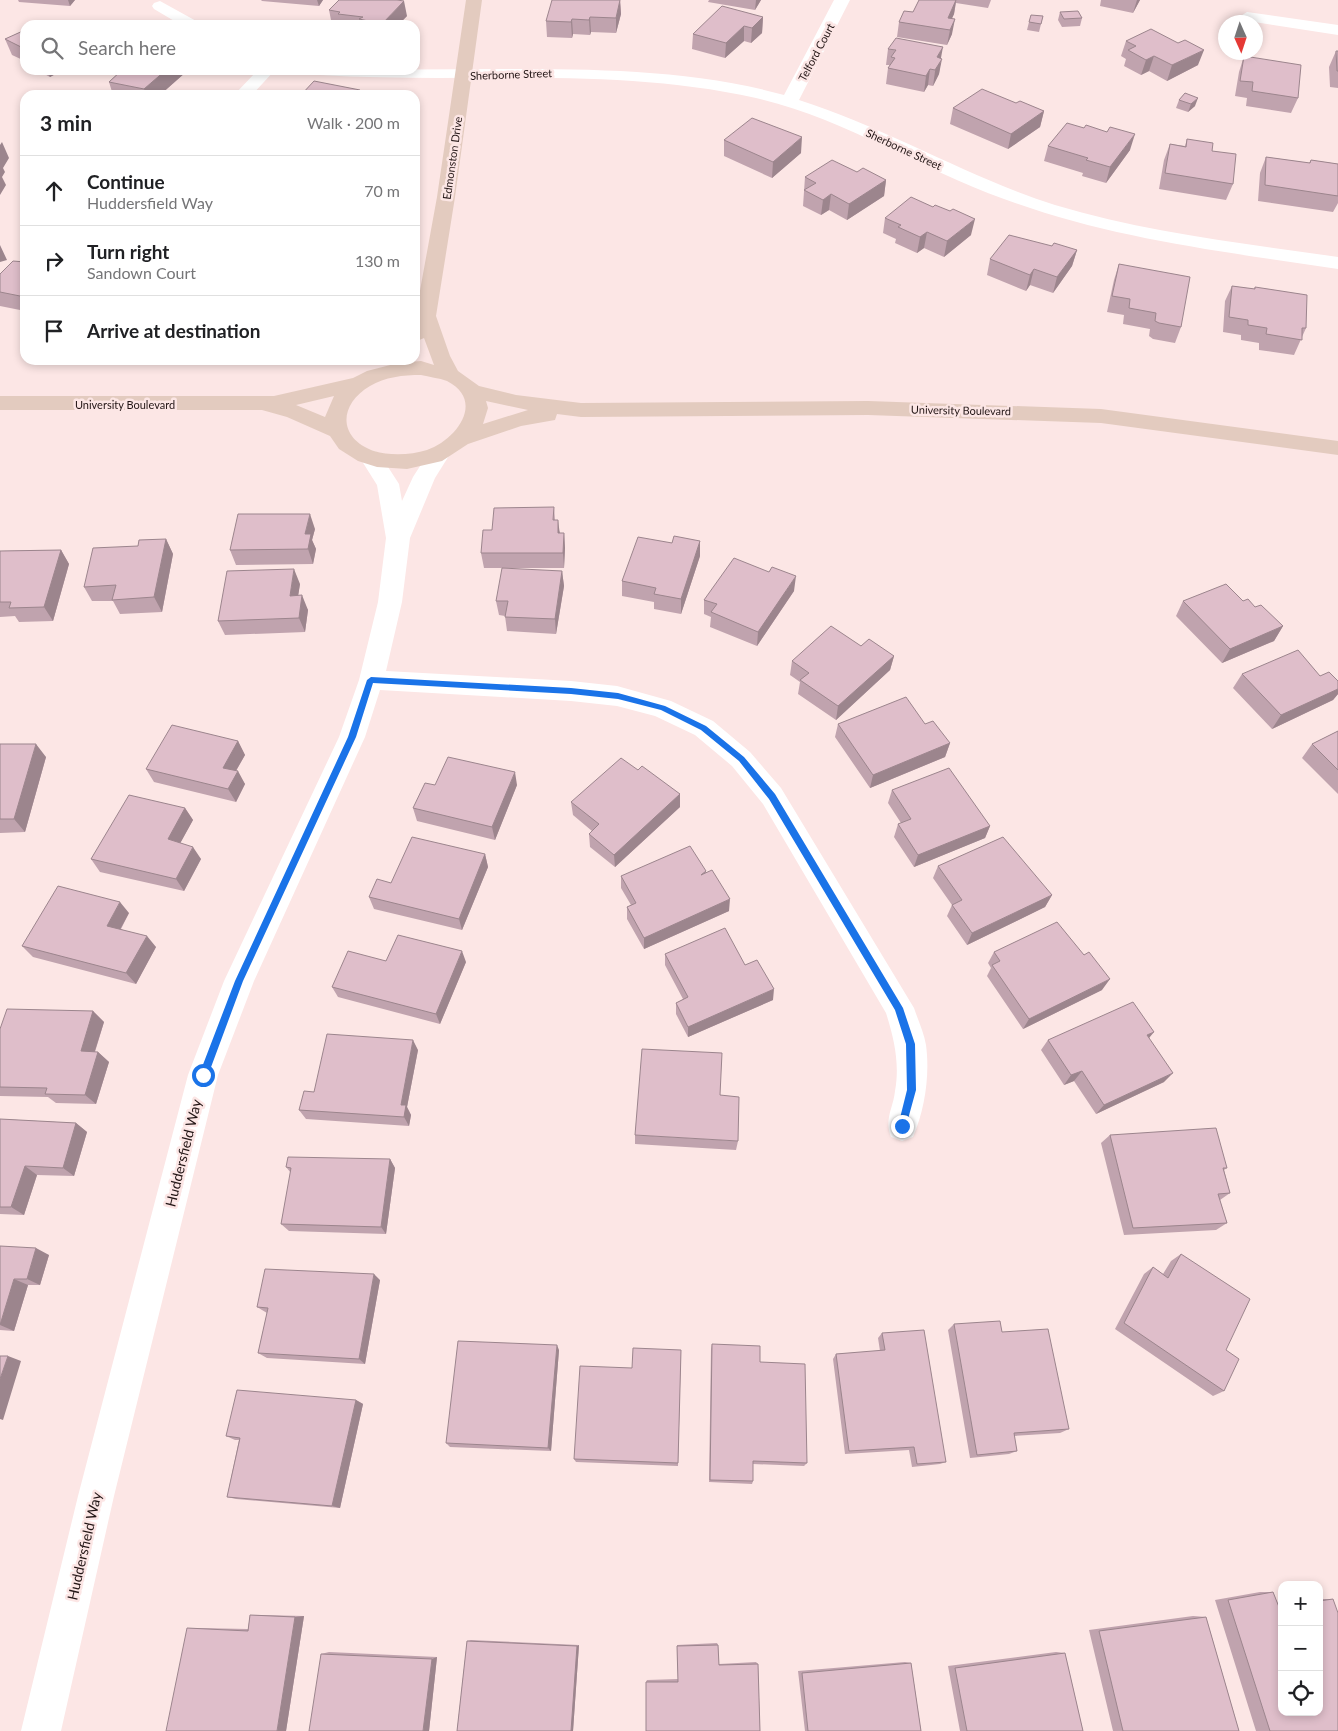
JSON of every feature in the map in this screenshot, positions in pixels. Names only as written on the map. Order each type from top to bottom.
[{"type":"street","name":"Edmonston Drive","points":[[420,327],[426,316],[464,76],[474,0]]},
{"type":"street","name":"Telford Court","points":[[789,103],[842,0]]},
{"type":"street","points":[[160,6],[184,20]]},
{"type":"street","points":[[1263,20],[1338,30]]},
{"type":"street","name":"Sherborne Street","points":[[420,74],[464,76],[570,73],[657,77],[740,90],[789,103],[878,135],[957,174],[1010,196],[1068,214],[1130,230],[1338,263]]},
{"type":"street","points":[[247,90],[262,75]]},
{"type":"street","name":"Edmonston Drive","points":[[426,316],[435,345],[450,375]]},
{"type":"street","points":[[390,366],[399,369],[421,368],[450,375],[470,390],[477,403],[476,417],[470,431],[464,438],[439,454],[404,461],[371,458],[353,449],[337,431],[336,416],[341,402],[360,383],[390,366]]},
{"type":"street","name":"University Boulevard","points":[[0,403],[249,404],[280,402],[360,383]]},
{"type":"street","name":"University Boulevard","points":[[470,390],[509,401],[581,410],[868,408],[1045,412],[1157,422],[1338,448]]},
{"type":"street","name":"University Boulevard","points":[[249,404],[292,411],[337,431]]},
{"type":"street","name":"University Boulevard","points":[[464,438],[518,419],[581,410]]},
{"type":"street","name":"Huddersfield Way","points":[[41,1731],[96,1496],[203,1075],[239,981],[352,737],[371,680],[390,602],[398,538],[424,477],[439,454]]},
{"type":"street","name":"Huddersfield Way","points":[[371,458],[388,484],[398,538]]},
{"type":"street","points":[[371,680],[571,691],[618,696],[662,708],[704,728],[741,759],[772,796],[899,1008],[911,1044],[912,1090],[902,1126]]},
{"type":"building","points":[[339,0],[404,1],[386,20],[364,20],[359,19],[363,17],[338,14],[340,12],[329,10]]},
{"type":"building","points":[[552,0],[620,0],[616,18],[590,17],[589,20],[572,19],[571,22],[546,21]]},
{"type":"building","points":[[919,0],[956,0],[948,18],[955,19],[950,30],[899,22],[904,11],[913,12]]},
{"type":"building","points":[[722,6],[763,17],[752,28],[744,26],[726,43],[693,34]]},
{"type":"building","points":[[1078,11],[1082,18],[1064,19],[1060,12]]},
{"type":"building","points":[[1031,15],[1043,16],[1041,24],[1029,22]]},
{"type":"building","points":[[1151,29],[1178,43],[1185,40],[1204,50],[1172,65],[1154,56],[1146,60],[1128,50],[1136,46],[1126,41]]},
{"type":"building","points":[[20,32],[20,46],[5,39]]},
{"type":"building","points":[[896,38],[943,47],[937,57],[942,59],[935,70],[930,69],[926,76],[888,68],[895,58],[891,57],[896,50],[888,49]]},
{"type":"building","points":[[1336,51],[1338,51],[1338,71],[1337,71]]},
{"type":"building","points":[[1263,59],[1301,65],[1298,98],[1252,91],[1253,82],[1240,81],[1243,60]]},
{"type":"building","points":[[117,75],[160,75],[144,89],[109,82]]},
{"type":"building","points":[[314,81],[360,90],[306,90]]},
{"type":"building","points":[[982,89],[1016,103],[1020,101],[1044,111],[1011,134],[953,108]]},
{"type":"building","points":[[1185,93],[1198,98],[1191,104],[1179,100]]},
{"type":"building","points":[[752,118],[802,137],[773,162],[724,140]]},
{"type":"building","points":[[1067,123],[1084,128],[1086,125],[1107,132],[1110,127],[1135,134],[1110,167],[1048,146]]},
{"type":"building","points":[[1187,139],[1213,143],[1212,151],[1236,154],[1233,184],[1165,173],[1170,144],[1186,147]]},
{"type":"building","points":[[1266,157],[1310,163],[1311,160],[1338,164],[1338,196],[1265,185]]},
{"type":"building","points":[[832,160],[857,172],[863,168],[886,180],[849,204],[831,194],[823,200],[804,190],[816,183],[805,177]]},
{"type":"building","points":[[911,197],[933,207],[935,205],[950,211],[953,209],[975,219],[947,241],[927,232],[920,237],[898,227],[901,225],[885,218]]},
{"type":"building","points":[[1009,235],[1052,246],[1054,243],[1077,250],[1057,277],[1034,269],[1030,275],[990,259]]},
{"type":"building","points":[[13,261],[20,262],[20,296],[0,292],[0,274]]},
{"type":"building","points":[[1119,264],[1190,277],[1181,327],[1159,323],[1155,321],[1156,313],[1129,308],[1130,299],[1112,296]]},
{"type":"building","points":[[1232,286],[1255,289],[1255,287],[1307,295],[1306,328],[1302,328],[1302,340],[1266,334],[1267,328],[1248,325],[1248,320],[1229,317]]},
{"type":"building","points":[[554,507],[553,520],[558,520],[558,533],[564,533],[563,553],[481,553],[483,530],[492,530],[494,508]]},
{"type":"building","points":[[238,514],[310,514],[305,534],[311,534],[308,549],[230,550]]},
{"type":"building","points":[[674,536],[700,541],[681,599],[654,594],[656,588],[622,581],[638,537],[672,543]]},
{"type":"building","points":[[166,539],[154,597],[112,600],[116,585],[84,587],[93,548],[138,546],[139,540]]},
{"type":"building","points":[[61,550],[44,607],[9,608],[11,602],[0,602],[0,551]]},
{"type":"building","points":[[734,558],[769,572],[772,567],[796,576],[758,632],[711,612],[717,604],[704,600]]},
{"type":"building","points":[[502,568],[562,571],[555,619],[505,617],[508,601],[496,601]]},
{"type":"building","points":[[294,569],[290,596],[302,595],[299,618],[218,621],[227,571]]},
{"type":"building","points":[[1226,584],[1243,601],[1248,599],[1255,607],[1261,605],[1283,626],[1230,649],[1183,601]]},
{"type":"building","points":[[831,626],[861,646],[869,639],[894,656],[838,706],[800,680],[809,673],[792,661]]},
{"type":"building","points":[[1298,650],[1320,676],[1329,672],[1338,681],[1338,689],[1281,715],[1242,674]]},
{"type":"building","points":[[906,697],[925,724],[933,721],[950,743],[873,775],[838,724]]},
{"type":"building","points":[[172,725],[238,741],[223,768],[238,771],[228,789],[146,769]]},
{"type":"building","points":[[1338,731],[1338,770],[1312,744]]},
{"type":"building","points":[[0,744],[36,744],[14,819],[0,819]]},
{"type":"building","points":[[448,757],[515,772],[492,827],[413,808],[425,783],[435,785]]},
{"type":"building","points":[[621,758],[638,770],[642,766],[680,794],[614,855],[589,834],[599,824],[571,802]]},
{"type":"building","points":[[949,768],[990,826],[918,855],[898,824],[911,819],[892,790]]},
{"type":"building","points":[[129,795],[185,808],[168,839],[193,847],[176,879],[91,859]]},
{"type":"building","points":[[412,837],[485,854],[459,919],[369,897],[377,879],[391,883]]},
{"type":"building","points":[[1003,837],[1052,895],[972,933],[952,905],[962,900],[938,866]]},
{"type":"building","points":[[690,846],[706,871],[701,875],[712,870],[730,899],[644,938],[627,907],[636,903],[621,876]]},
{"type":"building","points":[[58,886],[120,902],[107,926],[147,936],[126,973],[22,946]]},
{"type":"building","points":[[1057,922],[1084,955],[1089,952],[1110,979],[1029,1019],[992,965],[1000,961],[994,952]]},
{"type":"building","points":[[725,928],[745,965],[757,960],[774,989],[688,1027],[676,1003],[688,997],[665,954]]},
{"type":"building","points":[[398,935],[462,951],[436,1014],[332,987],[348,951],[386,961]]},
{"type":"building","points":[[1133,1002],[1154,1032],[1147,1035],[1173,1073],[1104,1105],[1082,1071],[1071,1075],[1048,1040]]},
{"type":"building","points":[[7,1009],[93,1011],[81,1051],[98,1052],[85,1095],[45,1094],[47,1088],[0,1087],[0,1029]]},
{"type":"building","points":[[327,1034],[413,1040],[401,1105],[406,1105],[404,1117],[299,1110],[304,1091],[314,1092]]},
{"type":"building","points":[[642,1049],[722,1053],[720,1095],[739,1097],[738,1141],[635,1135]]},
{"type":"building","points":[[0,1119],[76,1123],[63,1168],[25,1166],[11,1207],[0,1207]]},
{"type":"building","points":[[1216,1128],[1227,1168],[1223,1168],[1230,1193],[1218,1194],[1227,1223],[1133,1228],[1110,1135]]},
{"type":"building","points":[[288,1157],[390,1159],[381,1227],[281,1224],[291,1168],[286,1167]]},
{"type":"building","points":[[0,1246],[36,1248],[27,1279],[14,1279],[0,1325]]},
{"type":"building","points":[[1181,1254],[1250,1299],[1226,1350],[1239,1359],[1224,1391],[1124,1323],[1153,1267],[1168,1278]]},
{"type":"building","points":[[265,1269],[374,1274],[359,1359],[258,1353],[268,1308],[257,1307]]},
{"type":"building","points":[[1000,1321],[1002,1332],[1048,1329],[1069,1429],[1014,1433],[1017,1451],[977,1455],[954,1324]]},
{"type":"building","points":[[924,1330],[946,1462],[917,1464],[914,1447],[849,1451],[836,1354],[885,1350],[882,1333]]},
{"type":"building","points":[[458,1341],[557,1345],[548,1448],[446,1443]]},
{"type":"building","points":[[712,1344],[760,1346],[760,1362],[805,1364],[807,1463],[753,1461],[753,1481],[710,1480]]},
{"type":"building","points":[[633,1348],[681,1350],[678,1463],[574,1459],[580,1366],[632,1368]]},
{"type":"building","points":[[0,1356],[8,1356],[0,1379]]},
{"type":"building","points":[[237,1390],[356,1400],[332,1506],[227,1497],[240,1438],[226,1436]]},
{"type":"building","points":[[1273,1592],[1278,1604],[1278,1716],[1323,1716],[1323,1600],[1333,1599],[1338,1613],[1338,1731],[1270,1731],[1228,1600]]},
{"type":"building","points":[[250,1615],[295,1617],[277,1731],[166,1731],[187,1628],[248,1631]]},
{"type":"building","points":[[1206,1617],[1239,1731],[1123,1731],[1099,1631]]},
{"type":"building","points":[[467,1641],[577,1646],[571,1731],[457,1731]]},
{"type":"building","points":[[718,1645],[719,1665],[758,1664],[760,1731],[646,1731],[646,1682],[678,1682],[677,1646]]},
{"type":"building","points":[[1065,1653],[1083,1731],[967,1731],[955,1668]]},
{"type":"building","points":[[321,1654],[432,1659],[423,1731],[309,1731]]},
{"type":"building","points":[[911,1663],[921,1731],[808,1731],[802,1673]]},
{"type":"route","points":[[203,1075],[239,981],[352,737],[371,680],[571,691],[618,696],[662,708],[704,728],[741,759],[772,796],[899,1008],[911,1044],[912,1090],[902,1126]]}]
